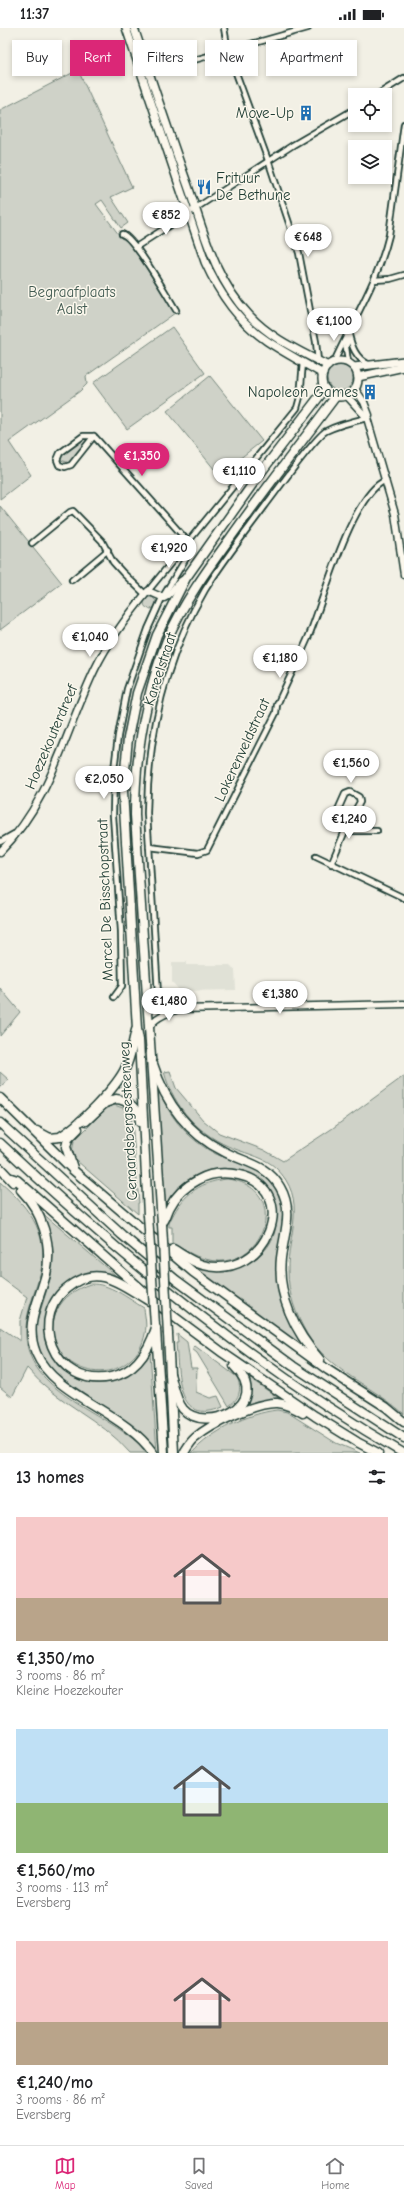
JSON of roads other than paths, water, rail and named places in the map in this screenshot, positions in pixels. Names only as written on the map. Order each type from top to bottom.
[{"type":"highway","name":"Geraardsbergsesteenweg","points":[[164,1453],[142,1132],[143,1116],[123,814],[124,771],[131,716],[145,667],[157,635],[186,578],[259,475],[325,389]]},
{"type":"highway","name":"Geraardsbergsesteenweg","points":[[174,1453],[162,1224],[150,1053],[135,791],[142,725],[156,670],[168,639],[196,585],[269,483],[336,396]]},
{"type":"highway","points":[[30,1128],[45,1136],[55,1138],[71,1128],[105,1096],[124,1071],[130,1058],[137,1029]]},
{"type":"highway","points":[[150,1053],[168,1100],[186,1125],[223,1152],[266,1169],[280,1186],[285,1197],[288,1215],[281,1265],[281,1281],[285,1300],[292,1320],[304,1339],[328,1370]]},
{"type":"highway","points":[[0,1098],[73,1170],[193,1272],[328,1370],[386,1407],[404,1422]]},
{"type":"highway","points":[[73,1170],[73,1163],[67,1152],[68,1139],[109,1101],[121,1100],[130,1104],[138,1114],[142,1132]]},
{"type":"highway","points":[[0,1123],[94,1211],[176,1280],[293,1366],[404,1438]]},
{"type":"highway","points":[[0,1143],[62,1201],[184,1303],[284,1377],[403,1453]]},
{"type":"highway","points":[[0,1168],[11,1178],[35,1209],[44,1228],[48,1246],[47,1273],[32,1321],[34,1346],[41,1363],[60,1383],[130,1428],[153,1453]]},
{"type":"highway","points":[[159,1242],[201,1265],[219,1267],[234,1265],[255,1254],[264,1244],[272,1223],[272,1210],[268,1196],[258,1184],[242,1175],[222,1173],[204,1177],[185,1188],[173,1201],[165,1221],[162,1224]]},
{"type":"highway","points":[[11,1178],[17,1180],[165,1310],[223,1353],[315,1416],[378,1453]]},
{"type":"highway","points":[[155,1327],[150,1346],[138,1362],[123,1373],[103,1378],[86,1377],[66,1367],[52,1348],[48,1331],[48,1318],[57,1300],[72,1284],[92,1277],[111,1279],[165,1310]]},
{"type":"highway","points":[[170,1374],[179,1403],[189,1414],[205,1418],[224,1415],[243,1403],[247,1387],[243,1374],[223,1353]]},
{"type":"highway","points":[[184,1453],[195,1438],[210,1427],[265,1404],[288,1405],[306,1414],[315,1416]]},
{"type":"main road","points":[[126,28],[133,44]]},
{"type":"main road","points":[[134,28],[137,40]]},
{"type":"main road","points":[[147,76],[191,210],[205,262],[224,298],[241,318],[266,341],[323,374]]},
{"type":"main road","points":[[191,210],[218,271],[243,308],[268,332],[318,361],[331,364],[348,362],[354,367],[358,377],[355,389],[346,395],[336,396],[325,389],[322,380],[323,374],[331,364]]},
{"type":"main road","points":[[354,367],[373,366],[404,361]]},
{"type":"main road","points":[[358,377],[404,367]]},
{"type":"street","points":[[224,28],[226,40]]},
{"type":"street","points":[[258,42],[308,28]]},
{"type":"street","points":[[237,76],[269,163],[299,253],[316,342],[318,361]]},
{"type":"street","points":[[388,88],[404,78]]},
{"type":"street","points":[[136,247],[191,210],[269,163],[293,145],[348,113]]},
{"type":"street","points":[[331,364],[349,333],[374,280],[389,235],[404,124]]},
{"type":"street","points":[[122,234],[127,235],[136,247],[176,310]]},
{"type":"street","points":[[374,280],[390,279],[404,275]]},
{"type":"street","points":[[348,362],[346,347],[349,333]]},
{"type":"street","points":[[349,333],[362,362],[373,366]]},
{"type":"street","name":"Hoezekouterdreef","points":[[0,853],[33,811],[50,777],[102,654],[120,627],[297,408],[300,397],[303,362]]},
{"type":"street","points":[[355,389],[365,404],[369,415],[367,418]]},
{"type":"street","points":[[346,395],[367,418],[395,514],[402,553],[404,575]]},
{"type":"street","name":"Kareelstraat","points":[[156,1002],[158,994],[149,847],[147,786],[152,741],[167,675],[190,618],[206,590],[237,543],[322,433],[367,418]]},
{"type":"street","points":[[94,436],[71,465],[65,467],[59,465],[57,460],[60,454],[83,436],[94,436],[191,545],[191,548],[162,598]]},
{"type":"street","name":"Lokerenveldstraat","points":[[149,847],[198,853],[207,850],[276,713],[277,705],[308,638],[348,530],[370,493],[380,483],[386,480]]},
{"type":"street","points":[[32,543],[72,511],[76,512],[108,550],[113,562],[147,592],[162,598],[168,596],[178,582],[186,578]]},
{"type":"street","points":[[72,580],[108,550]]},
{"type":"street","name":"Marcel De Bisschopstraat","points":[[114,997],[122,986],[121,932],[113,816],[114,770],[127,690],[154,614],[162,598]]},
{"type":"street","points":[[349,821],[338,815],[337,812],[345,794],[350,792],[359,797],[360,802],[349,821],[349,830]]},
{"type":"street","points":[[331,864],[343,833],[349,830],[376,831]]},
{"type":"street","name":"Hoezekouterdreef","points":[[0,842],[16,833]]},
{"type":"street","points":[[316,856],[404,898]]},
{"type":"street","points":[[147,999],[181,1008],[379,1004],[402,1002]]},
{"type":"street","points":[[149,1030],[152,1024],[166,1013],[181,1008]]},
{"type":"place","name":"Move-Up","points":[[306,113]]},
{"type":"place","name":"Frituur De Bethune","points":[[204,187]]},
{"type":"place","name":"Napoleon Games","points":[[370,392]]},
{"type":"park label","name":"Begraafplaats Aalst","points":[[72,300]]}]
